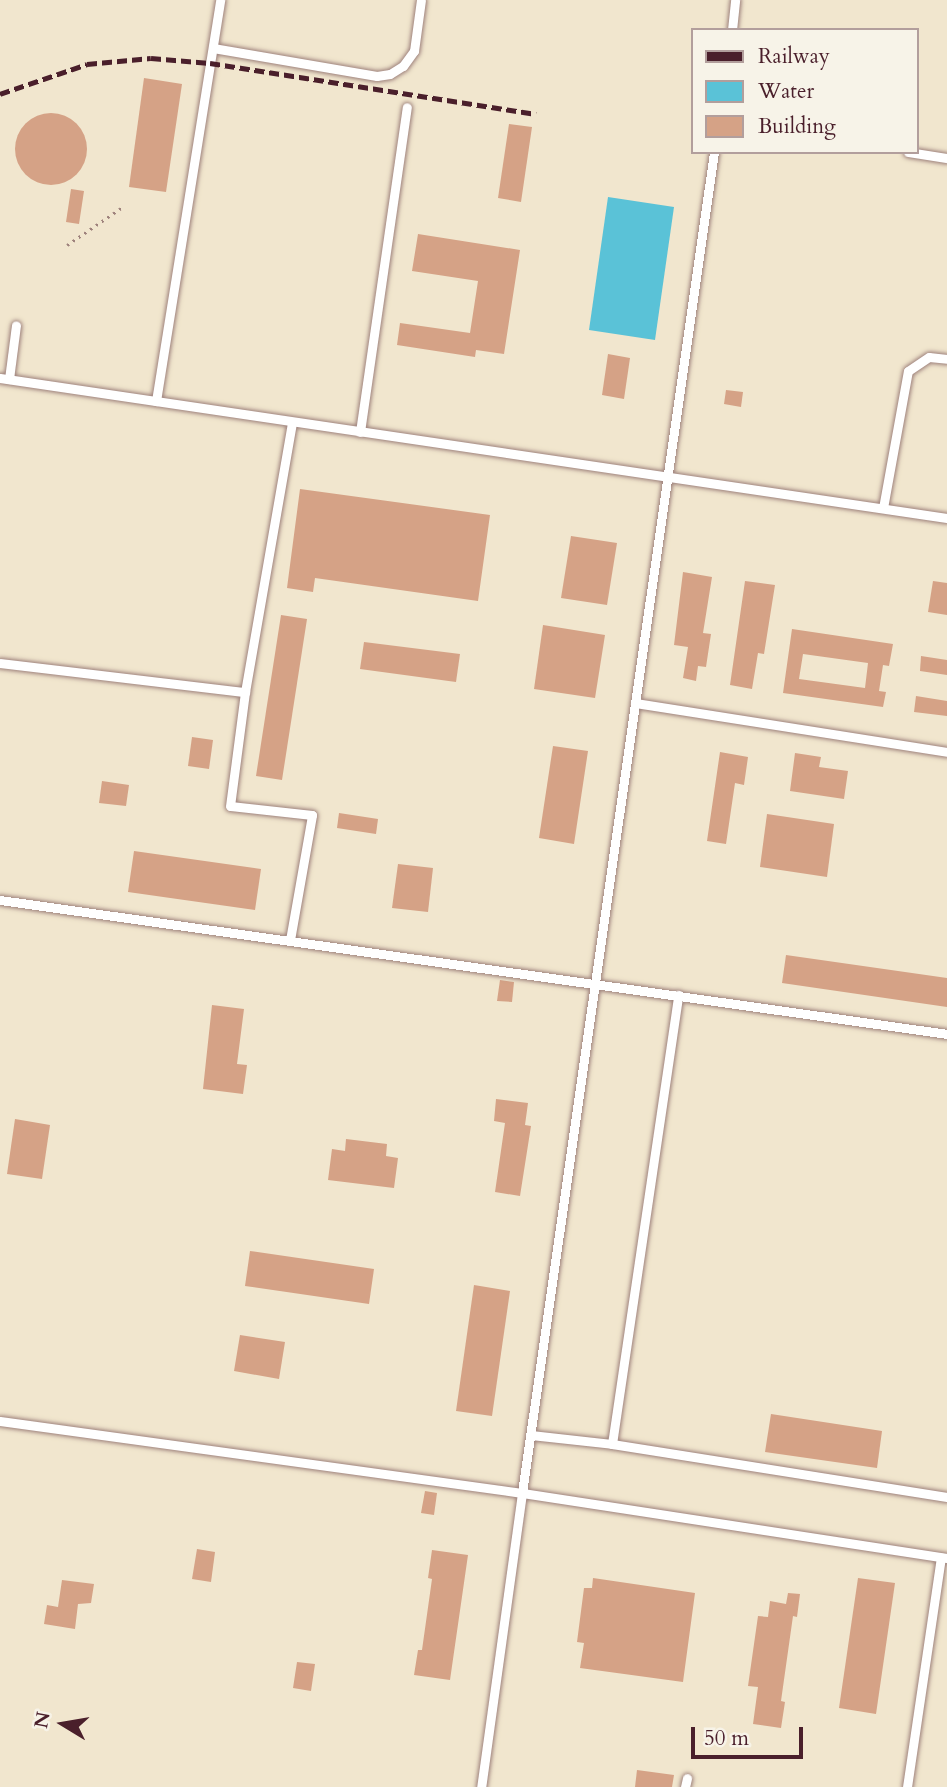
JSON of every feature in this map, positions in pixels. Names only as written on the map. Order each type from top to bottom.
[{"type":"lane","points":[[156,401],[220,0]]},
{"type":"lane","points":[[213,48],[377,76],[390,74],[403,66],[414,51],[421,0]]},
{"type":"lane","points":[[732,28],[735,0]]},
{"type":"lane","points":[[360,432],[407,107]]},
{"type":"lane","points":[[481,1787],[714,154]]},
{"type":"lane","points":[[919,154],[947,158]]},
{"type":"lane","points":[[16,326],[5,379],[947,518]]},
{"type":"lane","points":[[883,508],[908,370],[929,356],[947,359]]},
{"type":"lane","points":[[290,940],[312,815],[230,806],[245,692],[292,422]]},
{"type":"lane","points":[[0,663],[245,692]]},
{"type":"lane","points":[[635,703],[947,752]]},
{"type":"lane","points":[[0,900],[947,1034]]},
{"type":"lane","points":[[612,1444],[678,995]]},
{"type":"lane","points":[[0,1421],[522,1493],[944,1558],[907,1787]]},
{"type":"lane","points":[[531,1435],[612,1444],[947,1497]]},
{"type":"path","points":[[67,245],[124,206]]},
{"type":"water","points":[[608,197],[674,207],[655,340],[589,330]]},
{"type":"building","points":[[144,78],[182,84],[166,192],[129,187]]},
{"type":"building","points":[[44,113],[58,113],[77,123],[87,142],[87,156],[77,175],[58,185],[44,185],[25,175],[15,156],[15,142],[25,123]]},
{"type":"building","points":[[509,124],[532,127],[521,202],[498,198]]},
{"type":"building","points":[[71,189],[84,191],[79,224],[66,222]]},
{"type":"building","points":[[418,234],[520,250],[504,354],[476,350],[475,357],[397,345],[400,323],[470,333],[478,281],[412,271]]},
{"type":"building","points":[[608,354],[630,358],[624,399],[602,395]]},
{"type":"building","points":[[726,390],[743,392],[741,407],[724,404]]},
{"type":"building","points":[[300,489],[490,515],[478,601],[315,578],[313,592],[287,588]]},
{"type":"building","points":[[571,536],[617,543],[607,605],[561,598]]},
{"type":"building","points":[[683,572],[712,577],[703,633],[711,634],[706,667],[698,666],[696,681],[683,678],[688,647],[674,645]]},
{"type":"building","points":[[745,581],[775,585],[764,654],[758,653],[752,689],[730,685]]},
{"type":"building","points":[[933,581],[947,583],[947,615],[928,612]]},
{"type":"building","points":[[281,615],[307,619],[282,780],[256,776]]},
{"type":"building","points":[[543,625],[605,635],[595,698],[534,689]]},
{"type":"building","points":[[792,629],[893,644],[889,666],[883,665],[879,691],[886,692],[883,707],[783,693]],"holes":[[[803,654],[868,663],[865,688],[799,679]]]},
{"type":"building","points":[[364,642],[460,654],[456,682],[360,669]]},
{"type":"building","points":[[921,656],[947,660],[947,675],[920,671]]},
{"type":"building","points":[[916,696],[947,701],[947,716],[914,712]]},
{"type":"building","points":[[192,737],[213,740],[209,769],[188,766]]},
{"type":"building","points":[[553,746],[588,751],[574,844],[539,838]]},
{"type":"building","points":[[720,752],[748,757],[744,785],[735,783],[726,844],[707,841]]},
{"type":"building","points":[[795,753],[821,757],[819,767],[848,771],[844,799],[790,791]]},
{"type":"building","points":[[102,781],[129,785],[126,806],[99,803]]},
{"type":"building","points":[[339,813],[378,819],[376,834],[337,828]]},
{"type":"building","points":[[767,814],[834,824],[827,877],[760,867]]},
{"type":"building","points":[[134,851],[261,869],[255,910],[128,892]]},
{"type":"building","points":[[398,864],[433,868],[428,912],[392,908]]},
{"type":"building","points":[[786,955],[947,978],[947,1007],[782,983]]},
{"type":"building","points":[[500,980],[514,982],[512,1002],[497,1001]]},
{"type":"building","points":[[212,1005],[244,1009],[237,1064],[247,1065],[243,1094],[203,1089]]},
{"type":"building","points":[[496,1099],[528,1103],[525,1125],[531,1126],[520,1196],[495,1192],[505,1123],[494,1121]]},
{"type":"building","points":[[15,1119],[50,1125],[42,1179],[7,1174]]},
{"type":"building","points":[[346,1139],[387,1144],[386,1156],[398,1158],[394,1188],[328,1180],[332,1149],[345,1151]]},
{"type":"building","points":[[250,1251],[374,1269],[369,1304],[245,1286]]},
{"type":"building","points":[[474,1285],[510,1291],[492,1416],[456,1411]]},
{"type":"building","points":[[240,1335],[285,1342],[279,1379],[234,1371]]},
{"type":"building","points":[[771,1414],[882,1431],[877,1468],[765,1452]]},
{"type":"building","points":[[425,1491],[437,1493],[434,1515],[421,1513]]},
{"type":"building","points":[[197,1549],[215,1552],[211,1582],[192,1579]]},
{"type":"building","points":[[432,1550],[468,1555],[450,1680],[414,1675],[418,1650],[422,1650],[432,1579],[428,1578]]},
{"type":"building","points":[[593,1578],[695,1593],[683,1682],[580,1668],[584,1643],[577,1642],[584,1588],[592,1588]]},
{"type":"building","points":[[858,1578],[895,1583],[876,1714],[839,1708]]},
{"type":"building","points":[[62,1580],[94,1584],[91,1603],[78,1604],[75,1629],[44,1624],[47,1605],[58,1607]]},
{"type":"building","points":[[788,1593],[800,1594],[797,1617],[793,1616],[781,1701],[785,1702],[781,1728],[753,1724],[758,1687],[748,1686],[758,1616],[768,1617],[770,1601],[786,1604]]},
{"type":"building","points":[[297,1662],[315,1664],[311,1691],[293,1688]]},
{"type":"building","points":[[637,1770],[674,1775],[672,1787],[635,1787]]},
{"type":"railway","points":[[0,94],[87,64],[151,58],[210,63],[536,114]]}]
